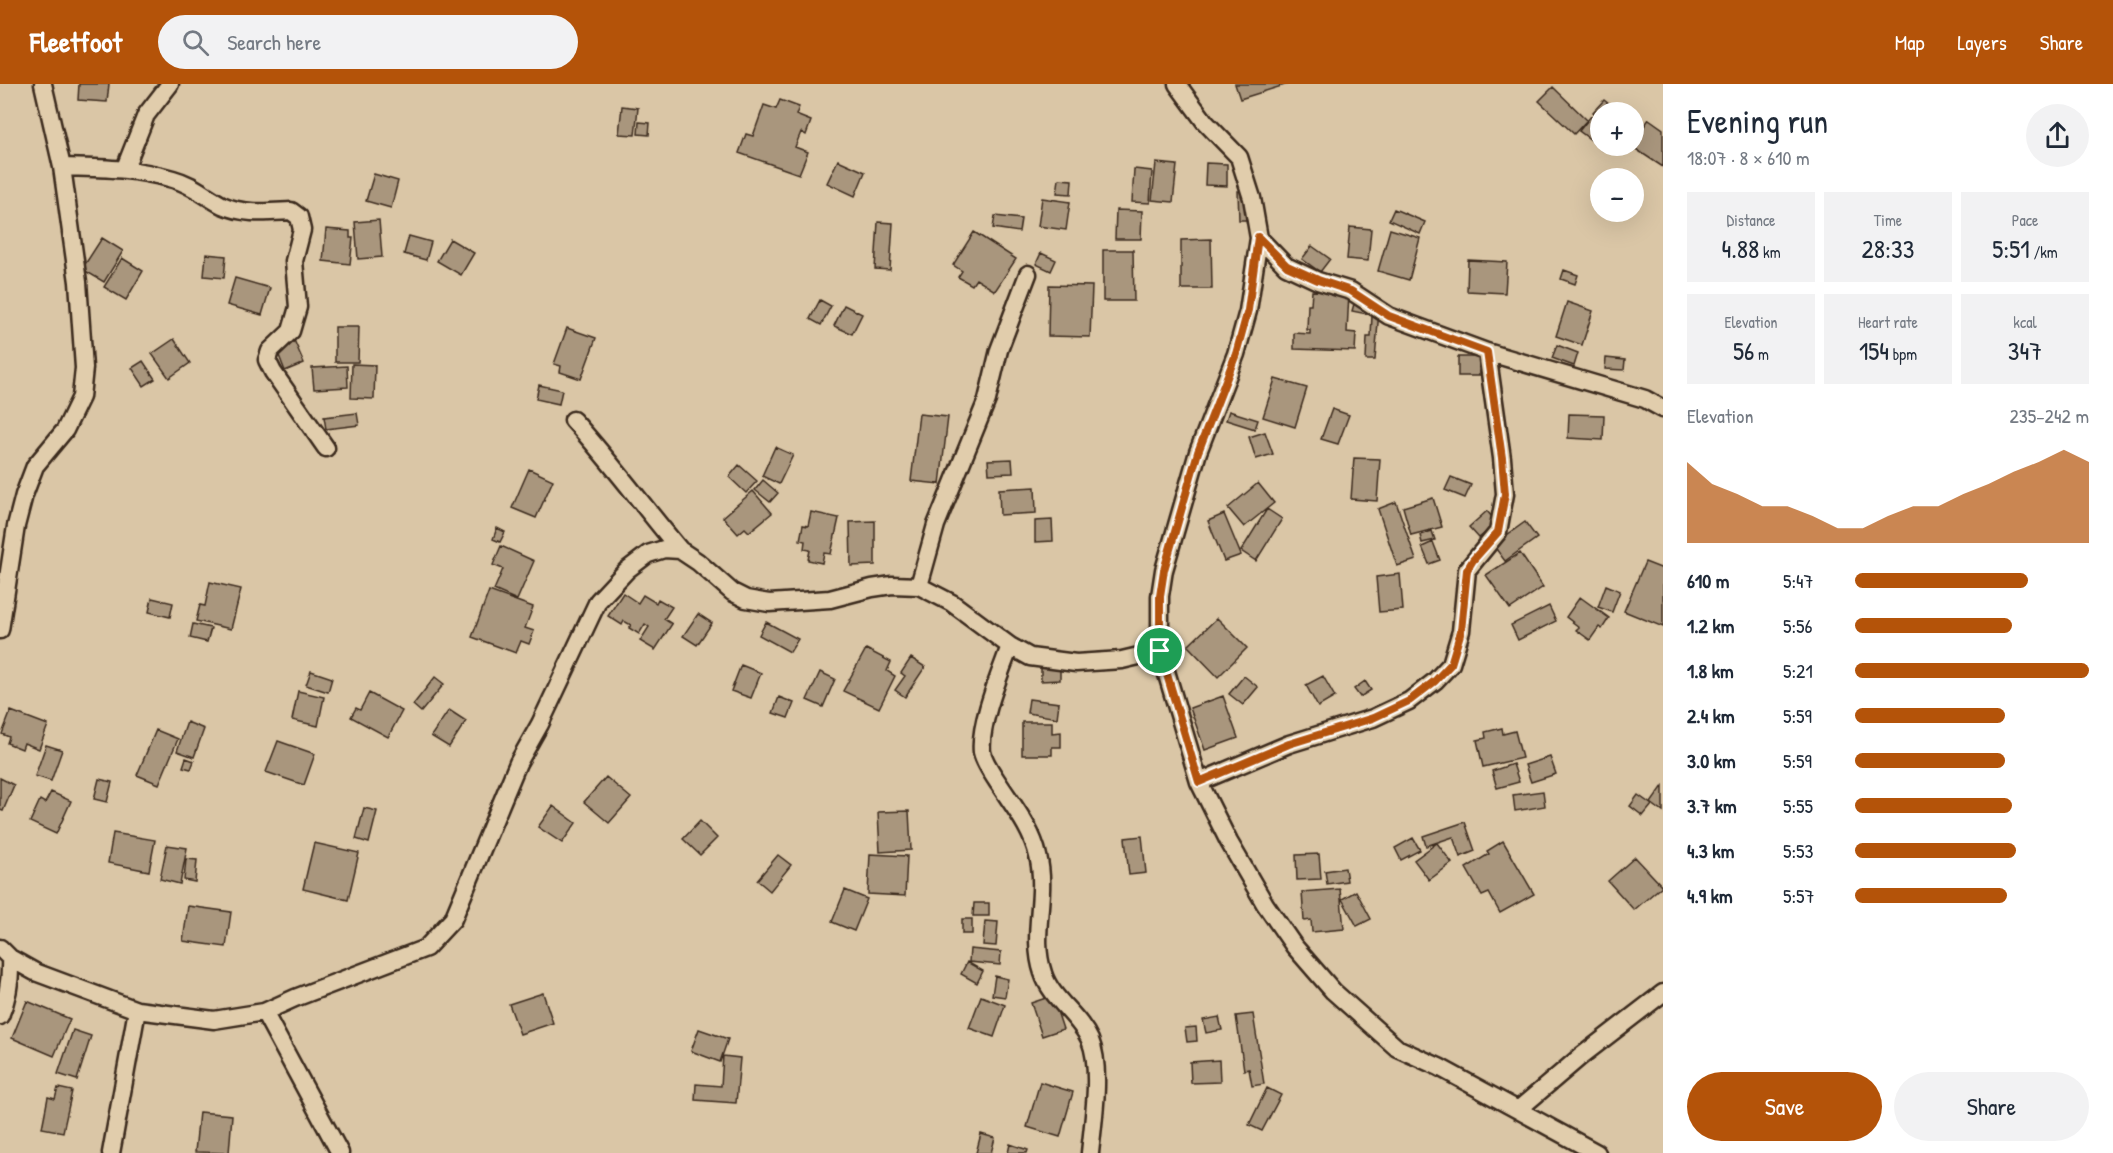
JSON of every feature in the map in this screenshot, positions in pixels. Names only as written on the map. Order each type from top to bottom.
[{"type":"street","points":[[0,630],[16,526],[24,495],[35,466],[65,430],[81,397],[84,368],[78,282],[62,167],[43,84]]},
{"type":"street","points":[[125,168],[146,116],[170,84]]},
{"type":"street","points":[[1177,84],[1205,122],[1239,157],[1252,198],[1258,237],[1248,310],[1236,354],[1198,452],[1164,570],[1160,596],[1160,651],[1199,782],[1228,842],[1264,904],[1294,946],[1333,991],[1397,1048],[1439,1067],[1597,1153]]},
{"type":"street","points":[[62,167],[125,168],[174,179],[192,186],[223,205],[247,212],[291,211],[299,217],[302,230],[294,261],[298,307],[291,331],[270,351],[267,360],[326,448]]},
{"type":"street","points":[[1258,237],[1287,266],[1351,291],[1389,316],[1487,352],[1645,399],[1663,409]]},
{"type":"street","points":[[919,586],[936,525],[987,400],[999,350],[1028,274]]},
{"type":"street","points":[[1199,782],[1289,744],[1373,718],[1400,706],[1435,681],[1451,664],[1461,631],[1467,570],[1498,532],[1505,494],[1487,352]]},
{"type":"street","points":[[573,420],[611,462],[680,550],[698,562],[732,592],[746,599],[769,603],[830,599],[892,585],[919,586],[952,603],[1010,646],[1030,657],[1076,663],[1122,660],[1160,651]]},
{"type":"street","points":[[5,953],[35,972],[137,1010],[214,1020],[264,1012],[426,948],[453,919],[518,763],[540,724],[598,601],[627,570],[648,554],[664,549],[680,550]]},
{"type":"street","points":[[1010,646],[983,732],[982,753],[993,775],[1028,828],[1038,855],[1042,883],[1037,944],[1043,974],[1054,993],[1070,1010],[1090,1040],[1096,1067],[1090,1153]]},
{"type":"street","points":[[0,1016],[5,1006],[11,978],[5,953]]},
{"type":"street","points":[[1518,1109],[1580,1057],[1663,993]]},
{"type":"street","points":[[111,1153],[137,1010]]},
{"type":"street","points":[[264,1012],[340,1153]]},
{"type":"building","points":[[79,84],[109,84],[107,102],[78,100]]},
{"type":"building","points":[[1235,84],[1288,84],[1240,99]]},
{"type":"building","points":[[1553,87],[1587,120],[1574,134],[1539,101]]},
{"type":"building","points":[[780,100],[799,107],[796,115],[811,121],[806,135],[801,132],[795,147],[808,152],[799,174],[739,153],[746,134],[753,136],[764,105],[776,109]]},
{"type":"building","points":[[622,106],[638,108],[635,135],[619,134]]},
{"type":"building","points":[[1590,117],[1590,139],[1579,131]]},
{"type":"building","points":[[1649,119],[1663,129],[1663,167],[1644,155],[1644,126]]},
{"type":"building","points":[[639,122],[650,123],[649,135],[638,134]]},
{"type":"building","points":[[838,160],[865,172],[855,196],[827,183]]},
{"type":"building","points":[[1156,163],[1177,165],[1173,202],[1152,200]]},
{"type":"building","points":[[1206,163],[1227,164],[1227,186],[1205,185]]},
{"type":"building","points":[[1134,169],[1152,171],[1150,203],[1132,202]]},
{"type":"building","points":[[374,174],[398,181],[391,208],[366,201]]},
{"type":"building","points":[[1059,179],[1072,180],[1071,194],[1057,193]]},
{"type":"building","points":[[1238,191],[1248,191],[1249,220],[1239,220]]},
{"type":"building","points":[[1042,198],[1070,202],[1066,230],[1038,226]]},
{"type":"building","points":[[1394,209],[1425,222],[1420,234],[1389,220]]},
{"type":"building","points":[[1116,210],[1142,211],[1141,239],[1115,239]]},
{"type":"building","points":[[995,216],[1021,219],[1019,232],[993,228]]},
{"type":"building","points":[[379,220],[382,257],[358,259],[355,222]]},
{"type":"building","points":[[878,222],[893,223],[890,270],[875,269]]},
{"type":"building","points":[[1350,227],[1371,229],[1368,261],[1347,259]]},
{"type":"building","points":[[326,229],[350,231],[350,238],[353,238],[350,264],[323,261]]},
{"type":"building","points":[[1390,229],[1420,238],[1409,280],[1378,271]]},
{"type":"building","points":[[974,232],[1016,259],[995,291],[976,279],[972,285],[958,277],[962,271],[953,265]]},
{"type":"building","points":[[409,236],[431,242],[426,260],[404,254]]},
{"type":"building","points":[[102,238],[123,251],[104,282],[82,269]]},
{"type":"building","points":[[450,239],[474,253],[461,275],[437,261]]},
{"type":"building","points":[[1211,239],[1212,289],[1181,289],[1181,240]]},
{"type":"building","points":[[1312,246],[1330,259],[1320,272],[1302,259]]},
{"type":"building","points":[[1103,250],[1133,250],[1134,301],[1103,301]]},
{"type":"building","points":[[1041,253],[1056,260],[1051,271],[1036,264]]},
{"type":"building","points":[[206,254],[226,256],[224,278],[204,276]]},
{"type":"building","points":[[122,258],[143,271],[126,300],[104,287]]},
{"type":"building","points":[[1468,260],[1507,262],[1505,293],[1467,291]]},
{"type":"building","points":[[1564,270],[1578,275],[1575,284],[1561,279]]},
{"type":"building","points":[[235,278],[270,288],[262,315],[227,305]]},
{"type":"building","points":[[1049,285],[1092,286],[1090,337],[1048,336]]},
{"type":"building","points":[[1312,291],[1349,293],[1347,332],[1356,333],[1355,351],[1294,349],[1294,333],[1310,334],[1310,330],[1307,330],[1308,305],[1311,305]]},
{"type":"building","points":[[820,300],[831,306],[821,325],[810,319]]},
{"type":"building","points":[[1567,302],[1593,311],[1582,345],[1556,336]]},
{"type":"building","points":[[1354,304],[1379,310],[1375,360],[1366,360],[1367,337],[1371,337],[1372,315],[1352,311]]},
{"type":"building","points":[[844,305],[862,314],[852,334],[834,326]]},
{"type":"building","points":[[335,327],[359,327],[358,362],[335,362]]},
{"type":"building","points":[[567,328],[596,338],[581,379],[560,372],[561,366],[554,364]]},
{"type":"building","points":[[174,339],[190,363],[169,378],[152,354]]},
{"type":"building","points":[[294,340],[304,363],[285,371],[276,348]]},
{"type":"building","points":[[1557,345],[1578,353],[1574,366],[1552,358]]},
{"type":"building","points":[[1458,357],[1479,357],[1479,376],[1458,376]]},
{"type":"building","points":[[1606,358],[1625,360],[1624,370],[1605,369]]},
{"type":"building","points":[[143,361],[155,379],[144,386],[132,368]]},
{"type":"building","points":[[352,364],[375,365],[374,399],[351,398]]},
{"type":"building","points":[[347,366],[348,387],[314,389],[312,368]]},
{"type":"building","points":[[1275,379],[1307,388],[1295,427],[1263,417]]},
{"type":"building","points":[[539,385],[562,390],[559,404],[536,399]]},
{"type":"building","points":[[1332,409],[1349,415],[1338,444],[1321,439]]},
{"type":"building","points":[[1229,411],[1258,420],[1255,429],[1226,420]]},
{"type":"building","points":[[357,413],[359,425],[326,429],[324,417]]},
{"type":"building","points":[[919,414],[948,417],[940,484],[911,481]]},
{"type":"building","points":[[1569,414],[1604,415],[1603,440],[1568,438]]},
{"type":"building","points":[[1265,432],[1273,454],[1256,459],[1249,437]]},
{"type":"building","points":[[775,447],[793,455],[779,484],[762,476]]},
{"type":"building","points":[[1354,458],[1380,459],[1377,501],[1351,499]]},
{"type":"building","points":[[1012,459],[1013,473],[989,474],[988,460]]},
{"type":"building","points":[[739,465],[757,481],[746,493],[729,477]]},
{"type":"building","points":[[529,469],[553,480],[536,518],[512,508]]},
{"type":"building","points":[[1451,477],[1471,485],[1465,498],[1445,490]]},
{"type":"building","points":[[763,480],[778,493],[770,502],[755,490]]},
{"type":"building","points":[[1258,483],[1274,503],[1244,527],[1228,508]]},
{"type":"building","points":[[1035,487],[1036,513],[1000,515],[999,489]]},
{"type":"building","points":[[753,491],[772,513],[749,532],[745,528],[738,534],[723,517]]},
{"type":"building","points":[[1433,498],[1442,527],[1411,535],[1403,507]]},
{"type":"building","points":[[1396,502],[1416,560],[1397,566],[1378,509]]},
{"type":"building","points":[[1267,509],[1282,519],[1256,561],[1241,551]]},
{"type":"building","points":[[1487,511],[1497,523],[1479,538],[1469,527]]},
{"type":"building","points":[[811,512],[839,518],[831,554],[824,553],[822,563],[808,560],[810,550],[804,549],[805,541],[800,540],[803,525],[808,526]]},
{"type":"building","points":[[1224,514],[1241,555],[1224,561],[1208,521]]},
{"type":"building","points":[[1052,520],[1053,541],[1035,542],[1035,521]]},
{"type":"building","points":[[875,521],[875,565],[851,566],[850,522]]},
{"type":"building","points":[[1525,522],[1537,538],[1505,561],[1493,545]]},
{"type":"building","points":[[497,528],[505,532],[500,542],[493,539]]},
{"type":"building","points":[[1432,531],[1435,540],[1422,543],[1420,535]]},
{"type":"building","points":[[1433,542],[1440,560],[1429,564],[1422,547]]},
{"type":"building","points":[[501,546],[534,561],[517,600],[494,590],[503,569],[493,565]]},
{"type":"building","points":[[1520,553],[1543,587],[1510,609],[1486,575]]},
{"type":"building","points":[[1645,562],[1663,569],[1663,627],[1624,611]]},
{"type":"building","points":[[1400,574],[1403,610],[1379,612],[1376,577]]},
{"type":"building","points":[[210,582],[241,589],[231,629],[196,621],[200,605],[205,606]]},
{"type":"building","points":[[1606,585],[1620,591],[1612,612],[1598,607]]},
{"type":"building","points":[[489,591],[533,607],[525,628],[534,631],[529,644],[521,641],[516,653],[472,637]]},
{"type":"building","points":[[623,593],[638,603],[643,595],[656,603],[658,599],[672,607],[664,619],[672,624],[655,650],[640,641],[649,627],[645,624],[639,634],[629,628],[631,625],[624,621],[622,625],[608,616]]},
{"type":"building","points":[[1580,597],[1609,618],[1602,629],[1599,627],[1590,640],[1576,630],[1579,627],[1566,617]]},
{"type":"building","points":[[152,598],[173,603],[170,617],[149,612]]},
{"type":"building","points":[[1549,606],[1556,621],[1518,640],[1511,625]]},
{"type":"building","points":[[698,614],[712,623],[697,645],[683,636]]},
{"type":"building","points":[[1217,618],[1247,648],[1218,677],[1188,646]]},
{"type":"building","points":[[766,622],[798,639],[790,652],[759,635]]},
{"type":"building","points":[[193,624],[211,628],[207,642],[190,638]]},
{"type":"building","points":[[866,649],[891,662],[887,671],[895,676],[879,708],[843,691]]},
{"type":"building","points":[[911,658],[925,667],[905,697],[895,690],[905,676],[901,673]]},
{"type":"building","points":[[741,665],[761,673],[751,698],[731,691]]},
{"type":"building","points":[[1041,665],[1060,665],[1060,680],[1041,681]]},
{"type":"building","points":[[311,671],[332,678],[328,692],[306,685]]},
{"type":"building","points":[[820,672],[835,679],[823,707],[807,700]]},
{"type":"building","points":[[1244,676],[1258,687],[1243,705],[1229,694]]},
{"type":"building","points":[[1323,676],[1335,697],[1318,707],[1306,685]]},
{"type":"building","points":[[435,677],[444,684],[421,712],[413,705]]},
{"type":"building","points":[[1365,681],[1371,690],[1360,697],[1354,689]]},
{"type":"building","points":[[298,691],[324,697],[318,726],[292,720]]},
{"type":"building","points":[[369,693],[402,711],[388,737],[351,717],[356,708],[360,710]]},
{"type":"building","points":[[1223,696],[1238,738],[1205,750],[1190,708]]},
{"type":"building","points":[[779,697],[794,703],[788,718],[773,713]]},
{"type":"building","points":[[1029,699],[1059,703],[1057,718],[1027,713]]},
{"type":"building","points":[[449,710],[466,721],[449,747],[431,736]]},
{"type":"building","points":[[11,711],[48,725],[39,749],[24,743],[22,749],[7,743],[9,737],[2,734]]},
{"type":"building","points":[[187,722],[204,729],[194,757],[177,751]]},
{"type":"building","points":[[1022,722],[1052,722],[1052,733],[1061,732],[1061,747],[1052,747],[1052,755],[1022,755]]},
{"type":"building","points":[[1502,728],[1503,734],[1515,731],[1522,758],[1483,767],[1477,740],[1486,738],[1485,732]]},
{"type":"building","points":[[156,730],[178,739],[159,784],[137,775]]},
{"type":"building","points":[[278,741],[315,754],[304,785],[266,772]]},
{"type":"building","points":[[46,745],[62,750],[51,781],[35,776]]},
{"type":"building","points":[[1550,757],[1556,774],[1531,782],[1525,765]]},
{"type":"building","points":[[186,758],[194,761],[191,769],[183,767]]},
{"type":"building","points":[[1513,764],[1519,782],[1497,788],[1492,771]]},
{"type":"building","points":[[606,777],[631,798],[609,823],[584,802]]},
{"type":"building","points":[[0,778],[14,785],[3,811],[0,810]]},
{"type":"building","points":[[99,779],[112,782],[107,802],[94,799]]},
{"type":"building","points":[[1663,786],[1663,812],[1651,803]]},
{"type":"building","points":[[1543,791],[1545,806],[1515,811],[1513,795]]},
{"type":"building","points":[[51,792],[71,801],[56,834],[30,822],[40,800],[45,803]]},
{"type":"building","points":[[1638,795],[1652,805],[1643,816],[1630,806]]},
{"type":"building","points":[[553,806],[576,823],[562,843],[538,827]]},
{"type":"building","points":[[364,808],[377,811],[369,843],[356,839]]},
{"type":"building","points":[[909,811],[911,850],[880,852],[878,812]]},
{"type":"building","points":[[700,821],[717,838],[700,855],[683,839]]},
{"type":"building","points":[[1465,822],[1475,851],[1460,857],[1453,837],[1426,846],[1423,836]]},
{"type":"building","points":[[113,833],[155,840],[149,871],[108,863]]},
{"type":"building","points":[[1142,836],[1146,873],[1129,875],[1125,838]]},
{"type":"building","points":[[1413,838],[1420,850],[1401,860],[1395,848]]},
{"type":"building","points":[[1503,841],[1534,894],[1500,913],[1489,893],[1482,896],[1466,868],[1489,854],[1487,851]]},
{"type":"building","points":[[314,843],[359,853],[348,900],[303,889]]},
{"type":"building","points":[[1437,843],[1452,863],[1429,880],[1414,860]]},
{"type":"building","points":[[167,845],[187,848],[180,884],[160,879]]},
{"type":"building","points":[[870,854],[907,856],[905,896],[868,894]]},
{"type":"building","points":[[1319,854],[1321,879],[1297,880],[1296,855]]},
{"type":"building","points":[[778,855],[791,865],[770,891],[757,880]]},
{"type":"building","points":[[1635,857],[1662,886],[1634,910],[1608,881]]},
{"type":"building","points":[[186,859],[197,860],[195,882],[184,880]]},
{"type":"building","points":[[1345,868],[1347,881],[1327,884],[1325,871]]},
{"type":"building","points":[[1340,889],[1344,929],[1312,932],[1311,920],[1304,921],[1302,892]]},
{"type":"building","points":[[845,890],[867,899],[854,931],[832,922]]},
{"type":"building","points":[[1356,891],[1371,919],[1357,926],[1342,899]]},
{"type":"building","points":[[974,903],[989,903],[989,916],[973,916]]},
{"type":"building","points":[[188,906],[231,912],[226,947],[183,941]]},
{"type":"building","points":[[962,919],[972,919],[972,934],[962,934]]},
{"type":"building","points":[[985,921],[998,922],[996,946],[983,945]]},
{"type":"building","points":[[970,949],[1001,952],[1000,965],[969,962]]},
{"type":"building","points":[[967,962],[983,971],[977,983],[961,974]]},
{"type":"building","points":[[995,976],[1008,979],[1005,997],[992,995]]},
{"type":"building","points":[[543,993],[553,1023],[520,1034],[509,1004]]},
{"type":"building","points":[[981,996],[1005,1005],[994,1037],[969,1028]]},
{"type":"building","points":[[1052,996],[1063,1029],[1042,1036],[1031,1003]]},
{"type":"building","points":[[27,1001],[70,1019],[54,1056],[12,1038]]},
{"type":"building","points":[[1253,1014],[1264,1084],[1252,1086],[1249,1069],[1244,1070],[1236,1016]]},
{"type":"building","points":[[1219,1017],[1222,1030],[1206,1033],[1203,1020]]},
{"type":"building","points":[[1196,1027],[1197,1041],[1187,1042],[1185,1028]]},
{"type":"building","points":[[699,1029],[728,1039],[720,1062],[691,1051]]},
{"type":"building","points":[[73,1030],[91,1036],[77,1080],[58,1074]]},
{"type":"building","points":[[723,1056],[740,1058],[736,1103],[695,1100],[696,1084],[721,1086]]},
{"type":"building","points":[[1219,1060],[1220,1082],[1191,1083],[1190,1062]]},
{"type":"building","points":[[1040,1082],[1073,1092],[1060,1137],[1027,1127]]},
{"type":"building","points":[[58,1088],[72,1091],[63,1132],[42,1128],[48,1097],[55,1099]]},
{"type":"building","points":[[1267,1088],[1281,1095],[1262,1131],[1249,1125]]},
{"type":"building","points":[[199,1112],[232,1115],[229,1153],[195,1152]]},
{"type":"building","points":[[981,1134],[995,1138],[991,1153],[976,1153]]},
{"type":"building","points":[[1010,1144],[1028,1150],[1027,1153],[1008,1153]]},
{"type":"route","points":[[1258,237],[1287,266],[1351,291],[1389,316],[1487,352],[1505,494],[1498,532],[1467,570],[1461,631],[1451,664],[1435,681],[1409,701],[1373,718],[1289,744],[1199,782],[1160,651],[1160,596],[1164,570],[1198,452],[1236,354],[1248,310],[1258,237]]}]
